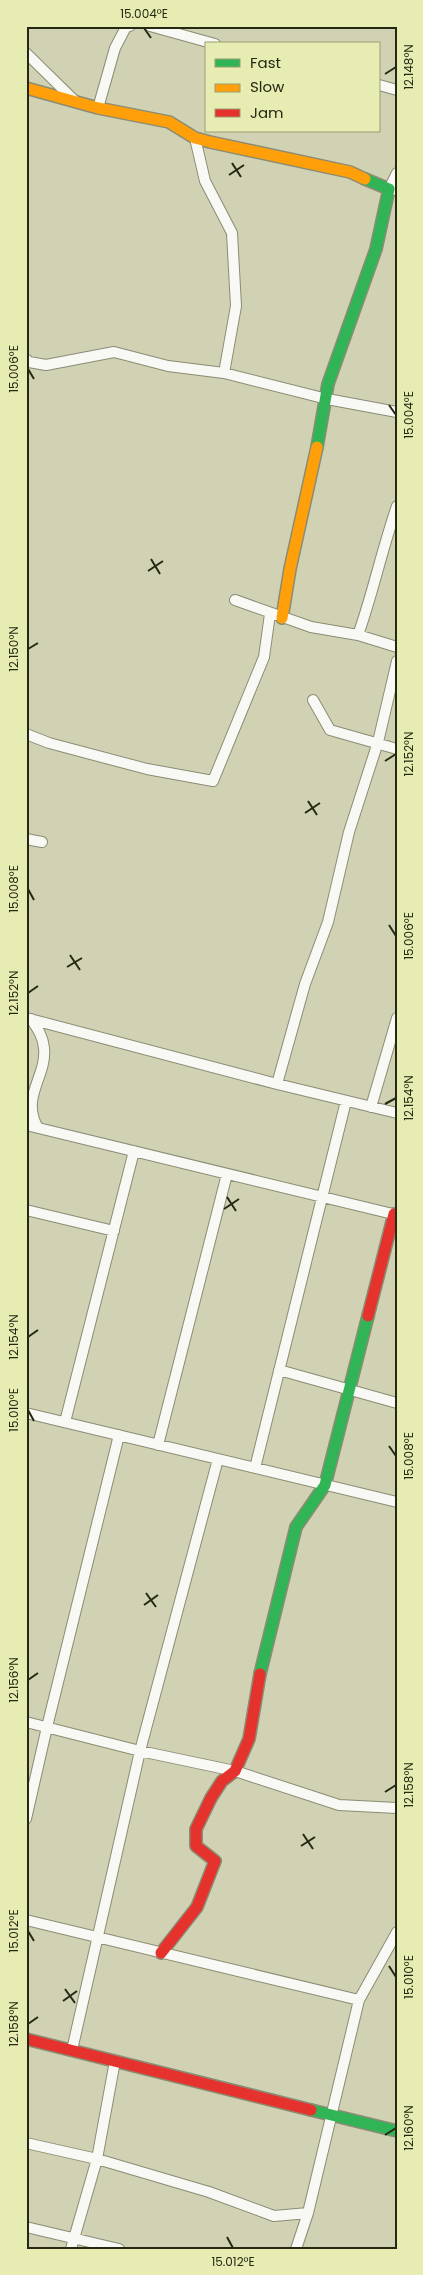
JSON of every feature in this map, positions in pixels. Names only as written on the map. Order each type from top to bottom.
[{"type":"street","points":[[98,108],[115,48],[126,27],[130,26]]},
{"type":"street","points":[[150,26],[208,42]]},
{"type":"street","points":[[26,53],[77,103]]},
{"type":"street","points":[[380,85],[397,90]]},
{"type":"street","points":[[26,88],[98,108],[169,122],[195,138],[350,172],[393,190]]},
{"type":"street","points":[[195,138],[205,181],[232,233],[236,306],[224,373]]},
{"type":"street","points":[[282,618],[290,568],[327,399],[328,384],[334,362],[376,248],[397,173]]},
{"type":"street","points":[[26,359],[29,362],[46,365],[114,352],[168,366],[224,373],[327,399],[397,412]]},
{"type":"street","points":[[358,635],[397,506]]},
{"type":"street","points":[[235,600],[311,627],[358,635],[397,647]]},
{"type":"street","points":[[26,734],[49,743],[147,769],[213,782],[264,657],[270,614]]},
{"type":"street","points":[[277,1084],[305,984],[328,922],[349,832],[378,742],[397,661]]},
{"type":"street","points":[[313,700],[330,730],[378,742],[397,749]]},
{"type":"street","points":[[26,839],[42,842]]},
{"type":"street","points":[[29,1018],[277,1084],[397,1113]]},
{"type":"street","points":[[29,1018],[41,1034],[44,1049],[31,1105],[31,1116],[38,1128]]},
{"type":"street","points":[[371,1107],[397,1018]]},
{"type":"street","points":[[255,1468],[346,1101]]},
{"type":"street","points":[[26,1125],[395,1215],[325,1485],[296,1527],[262,1662],[249,1739],[235,1771],[222,1781],[211,1798],[196,1829],[196,1846],[215,1861],[197,1907],[161,1953]]},
{"type":"street","points":[[65,1422],[134,1151]]},
{"type":"street","points":[[158,1445],[227,1174]]},
{"type":"street","points":[[26,1210],[114,1231]]},
{"type":"street","points":[[279,1370],[397,1403]]},
{"type":"street","points":[[27,1416],[65,1422],[397,1502]]},
{"type":"street","points":[[26,1819],[46,1727],[119,1435]]},
{"type":"street","points":[[72,2050],[140,1751],[218,1459]]},
{"type":"street","points":[[26,1722],[140,1751],[235,1771],[339,1805],[397,1808]]},
{"type":"street","points":[[26,1920],[358,2000]]},
{"type":"street","points":[[296,2249],[308,2213],[358,2000],[397,1932]]},
{"type":"street","points":[[26,2039],[397,2131]]},
{"type":"street","points":[[72,2244],[97,2160],[115,2061]]},
{"type":"street","points":[[26,2143],[97,2160],[209,2192],[274,2216],[308,2213]]},
{"type":"street","points":[[26,2227],[72,2244],[118,2249]]},
{"type":"traffic: fast","points":[[317,447],[328,384],[376,249],[389,189],[365,179]]},
{"type":"traffic: fast","points":[[260,1674],[296,1527],[325,1485],[368,1316]]},
{"type":"traffic: fast","points":[[311,2110],[397,2131]]},
{"type":"traffic: slow","points":[[26,88],[98,108],[169,122],[195,138],[350,172],[365,179]]},
{"type":"traffic: slow","points":[[282,618],[290,569],[317,447]]},
{"type":"traffic: jam","points":[[368,1316],[394,1214]]},
{"type":"traffic: jam","points":[[161,1953],[197,1907],[215,1861],[196,1846],[196,1829],[211,1798],[222,1781],[235,1771],[249,1739],[260,1674]]},
{"type":"traffic: jam","points":[[26,2039],[311,2110]]}]
